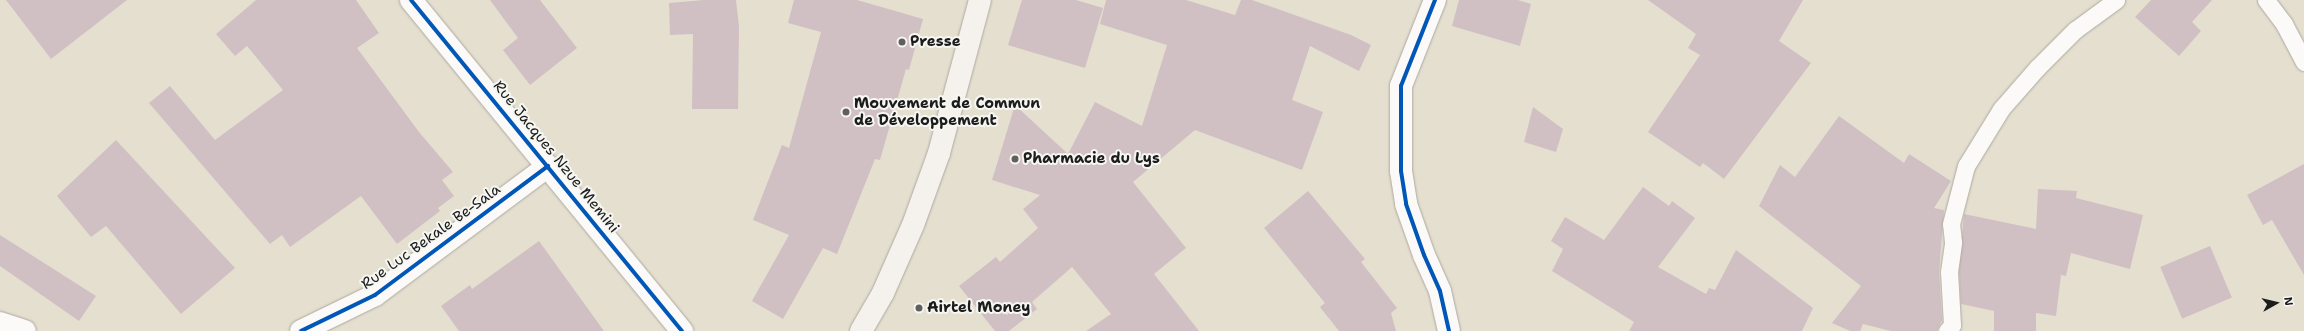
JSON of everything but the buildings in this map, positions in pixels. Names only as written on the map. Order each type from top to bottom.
[{"type":"main road","points":[[861,331],[883,293],[910,231],[940,152],[980,0]]},
{"type":"street","name":"Rue Jacques Nzue Memini","points":[[411,0],[682,331]]},
{"type":"street","points":[[1435,0],[1401,86],[1401,171],[1406,204],[1424,255],[1440,291],[1449,331]]},
{"type":"street","name":"Rue Luc Bekale Be-Sala","points":[[301,331],[375,295],[548,166]]},
{"type":"street","points":[[0,323],[25,331]]},
{"type":"lane","points":[[1947,331],[1952,325],[1949,272],[1952,242],[1951,224],[1966,166],[2001,109],[2037,68],[2074,30],[2116,0]]},
{"type":"lane","points":[[2266,0],[2284,24],[2304,62]]},
{"type":"cycle path","points":[[411,0],[682,331]]},
{"type":"cycle path","points":[[1435,0],[1401,86],[1401,171],[1406,204],[1424,255],[1440,291],[1449,331]]},
{"type":"cycle path","points":[[301,331],[375,295],[548,166]]},
{"type":"place","name":"Presse","points":[[902,42]]},
{"type":"place","name":"Mouvement de Commun de Développement","points":[[846,112]]},
{"type":"place","name":"Pharmacie du Lys","points":[[1015,159]]},
{"type":"place","name":"Airtel Money","points":[[919,308]]}]
